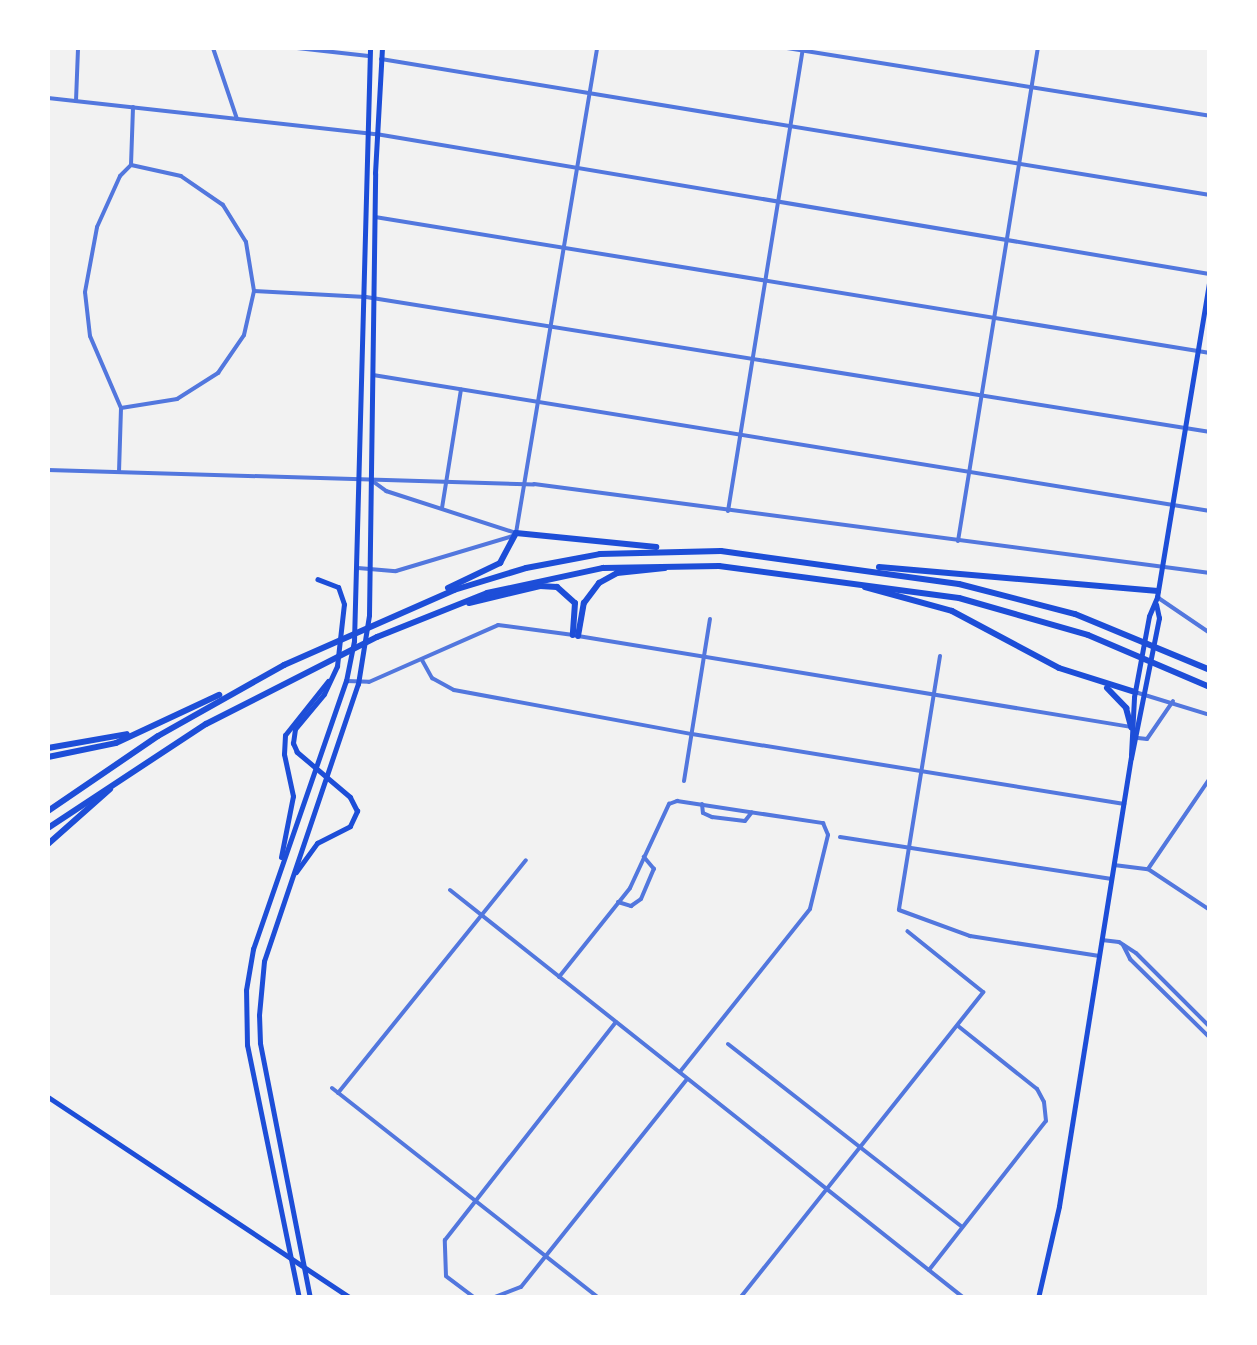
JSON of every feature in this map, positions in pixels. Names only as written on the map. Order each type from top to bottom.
[{"type":"highway","points":[[48,757],[116,742],[430,599],[500,562],[516,533],[853,568],[959,584],[1052,606],[1132,634],[1210,670]]},
{"type":"highway","points":[[430,599],[551,562],[672,550]]},
{"type":"highway","points":[[576,636],[586,598],[603,580],[680,564]]},
{"type":"highway","points":[[48,828],[164,750],[290,678],[448,607],[545,578],[622,566],[680,564],[844,581],[958,598],[1033,616],[1125,649],[1210,687]]},
{"type":"highway","points":[[853,568],[902,568],[1157,597]]},
{"type":"highway","points":[[844,581],[952,611],[1059,668],[1135,692]]},
{"type":"highway","points":[[448,607],[554,586],[575,604],[576,636]]},
{"type":"highway","points":[[48,811],[158,736],[284,665]]},
{"type":"highway","points":[[1102,684],[1124,705],[1131,727]]},
{"type":"highway","points":[[48,748],[115,738],[184,712]]},
{"type":"highway","points":[[48,844],[98,798],[164,750]]},
{"type":"main road","points":[[299,1298],[247,1045],[245,1014],[253,949],[350,666],[356,618],[370,48]]},
{"type":"main road","points":[[310,1298],[260,1043],[264,961],[362,668],[370,568],[376,134],[382,48]]},
{"type":"main road","points":[[1038,1298],[1059,1206],[1131,758],[1135,692],[1149,616],[1157,597],[1210,275]]},
{"type":"main road","points":[[289,884],[317,843],[356,820],[350,797],[297,752],[293,742],[295,729],[337,668],[342,631],[341,593],[332,583],[317,580]]},
{"type":"main road","points":[[1131,758],[1159,618],[1157,597]]},
{"type":"main road","points":[[276,881],[293,796],[284,754],[286,735],[337,668]]},
{"type":"main road","points":[[48,1098],[350,1298]]},
{"type":"street","points":[[76,101],[78,48]]},
{"type":"street","points":[[212,48],[236,118]]},
{"type":"street","points":[[297,48],[369,56]]},
{"type":"street","points":[[357,568],[396,570],[504,541],[516,533],[597,48]]},
{"type":"street","points":[[786,48],[1210,116]]},
{"type":"street","points":[[958,541],[1038,48]]},
{"type":"street","points":[[728,511],[803,49]]},
{"type":"street","points":[[381,59],[1210,195]]},
{"type":"street","points":[[48,98],[376,134],[1210,275]]},
{"type":"street","points":[[120,472],[121,408],[98,359],[85,292],[96,227],[120,176],[131,165],[133,108]]},
{"type":"street","points":[[121,408],[166,403],[208,382],[239,346],[254,291],[246,242],[222,205],[181,176],[131,165]]},
{"type":"street","points":[[375,217],[1210,354]]},
{"type":"street","points":[[254,291],[375,298],[1210,432]]},
{"type":"street","points":[[374,374],[1210,511]]},
{"type":"street","points":[[442,508],[462,390]]},
{"type":"street","points":[[48,470],[526,484],[1210,573]]},
{"type":"street","points":[[371,480],[386,491],[516,533]]},
{"type":"street","points":[[1157,597],[1210,633]]},
{"type":"street","points":[[684,780],[710,619]]},
{"type":"street","points":[[346,682],[358,684],[498,625],[1131,727]]},
{"type":"street","points":[[940,656],[899,910],[970,936],[1099,956]]},
{"type":"street","points":[[421,658],[432,678],[450,688],[692,734],[1124,804]]},
{"type":"street","points":[[1135,692],[1210,715]]},
{"type":"street","points":[[1138,738],[1147,739],[1173,701]]},
{"type":"street","points":[[1148,869],[1210,778]]},
{"type":"street","points":[[559,977],[618,902],[669,804],[702,804],[816,819],[828,834],[810,909],[680,1072]]},
{"type":"street","points":[[702,804],[703,813],[712,817],[745,821],[753,810]]},
{"type":"street","points":[[840,838],[1112,879]]},
{"type":"street","points":[[618,902],[631,906],[640,899],[654,869],[644,857]]},
{"type":"street","points":[[338,1093],[526,860]]},
{"type":"street","points":[[1114,865],[1148,869],[1210,910]]},
{"type":"street","points":[[450,890],[964,1298]]},
{"type":"street","points":[[740,1298],[983,992],[907,931]]},
{"type":"street","points":[[1102,940],[1123,945],[1210,1027]]},
{"type":"street","points":[[1123,945],[1130,959],[1210,1038]]},
{"type":"street","points":[[475,1298],[446,1276],[445,1240],[616,1022]]},
{"type":"street","points":[[928,1270],[1046,1121],[1044,1102],[1037,1089],[958,1026]]},
{"type":"street","points":[[728,1044],[962,1227]]},
{"type":"street","points":[[492,1298],[521,1288],[688,1079]]},
{"type":"street","points":[[332,1088],[599,1298]]},
{"type":"street","points":[[456,1298],[463,1288]]}]
